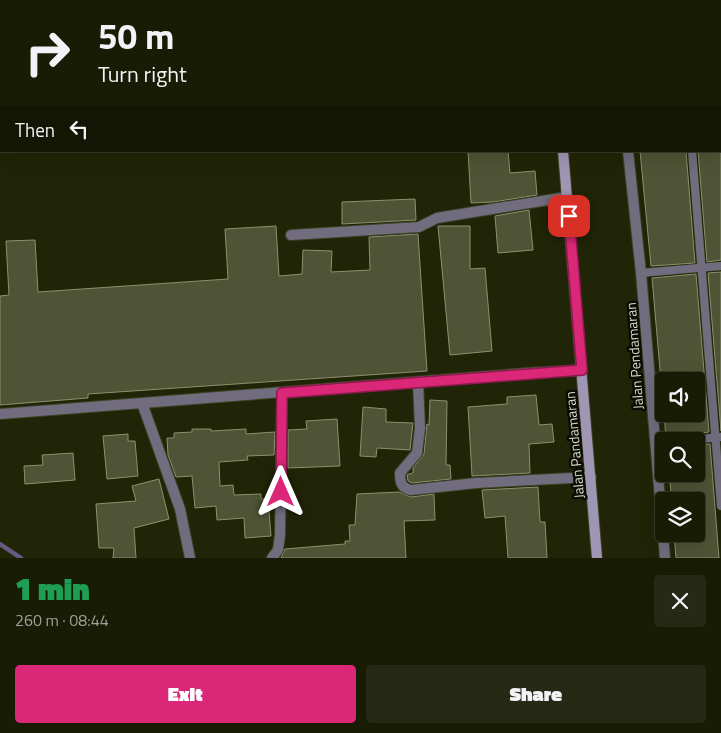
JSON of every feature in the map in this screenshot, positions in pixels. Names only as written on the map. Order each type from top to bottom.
[{"type":"main road","name":"Jalan Pandamaran","points":[[563,152],[597,558]]},
{"type":"street","name":"Jalan Pendamaran","points":[[628,152],[658,432]]},
{"type":"street","points":[[291,235],[419,227],[437,218],[567,196]]},
{"type":"street","points":[[0,414],[582,370]]},
{"type":"street","points":[[418,382],[420,428],[417,453],[400,473],[400,483],[404,489],[591,477]]},
{"type":"street","points":[[272,558],[278,550],[280,534],[282,393]]},
{"type":"street","points":[[142,403],[180,509],[190,558]]},
{"type":"street","name":"Jalan Pendamaran","points":[[661,482],[665,558]]},
{"type":"lane","points":[[692,152],[718,437],[721,506]]},
{"type":"lane","points":[[641,273],[721,266]]},
{"type":"lane","points":[[705,438],[718,437]]},
{"type":"building","points":[[468,152],[508,152],[510,173],[535,171],[537,195],[493,202],[471,203]]},
{"type":"building","points":[[640,152],[686,152],[695,263],[651,266]]},
{"type":"building","points":[[698,152],[721,152],[721,260],[707,262]]},
{"type":"building","points":[[415,199],[416,220],[342,224],[342,202]]},
{"type":"building","points":[[529,210],[533,250],[498,253],[495,216]]},
{"type":"building","points":[[276,226],[279,276],[302,274],[303,250],[332,251],[331,272],[370,270],[369,237],[418,234],[427,371],[88,394],[88,398],[0,405],[0,296],[9,295],[6,241],[35,240],[38,292],[228,279],[225,229]]},
{"type":"building","points":[[438,226],[470,226],[470,269],[485,268],[492,351],[450,355]]},
{"type":"building","points":[[721,272],[721,431],[708,273]]},
{"type":"building","points":[[696,274],[704,372],[660,372],[652,278]]},
{"type":"building","points":[[705,383],[709,432],[666,432],[665,422],[705,422]]},
{"type":"building","points":[[536,395],[539,425],[552,424],[554,442],[529,444],[530,473],[472,476],[468,407],[507,404],[507,397]]},
{"type":"building","points":[[430,400],[447,401],[446,465],[450,465],[451,479],[412,483],[408,481],[407,475],[413,473],[413,468],[424,454],[427,424],[429,425]]},
{"type":"building","points":[[363,407],[386,409],[386,422],[413,423],[410,450],[377,448],[376,457],[360,456]]},
{"type":"building","points":[[337,419],[340,466],[288,468],[288,430],[307,429],[306,421]]},
{"type":"building","points":[[192,429],[211,429],[211,431],[246,429],[246,434],[275,432],[274,455],[247,456],[248,460],[219,462],[220,486],[233,485],[234,495],[261,494],[261,499],[268,499],[271,536],[245,538],[244,518],[217,520],[216,506],[195,508],[192,476],[176,477],[168,455],[167,438],[174,438],[174,433],[192,432]]},
{"type":"building","points":[[128,434],[128,441],[135,441],[138,476],[107,479],[103,436]]},
{"type":"building","points":[[705,444],[710,444],[719,558],[676,558],[675,542],[705,542],[705,492],[671,492],[670,482],[705,482]]},
{"type":"building","points":[[73,453],[75,480],[25,484],[24,466],[43,465],[42,455]]},
{"type":"building","points":[[159,479],[169,519],[134,528],[136,558],[113,558],[114,548],[99,548],[96,504],[136,501],[132,486]]},
{"type":"building","points":[[538,487],[540,522],[545,522],[547,558],[508,558],[505,516],[485,518],[482,490]]},
{"type":"building","points":[[399,492],[411,497],[434,494],[435,520],[404,521],[406,558],[281,558],[285,549],[345,544],[345,541],[350,541],[349,525],[355,525],[357,494]]},
{"type":"waterway","points":[[0,544],[21,558]]},
{"type":"route","points":[[281,492],[282,393],[582,370],[569,216]]}]
